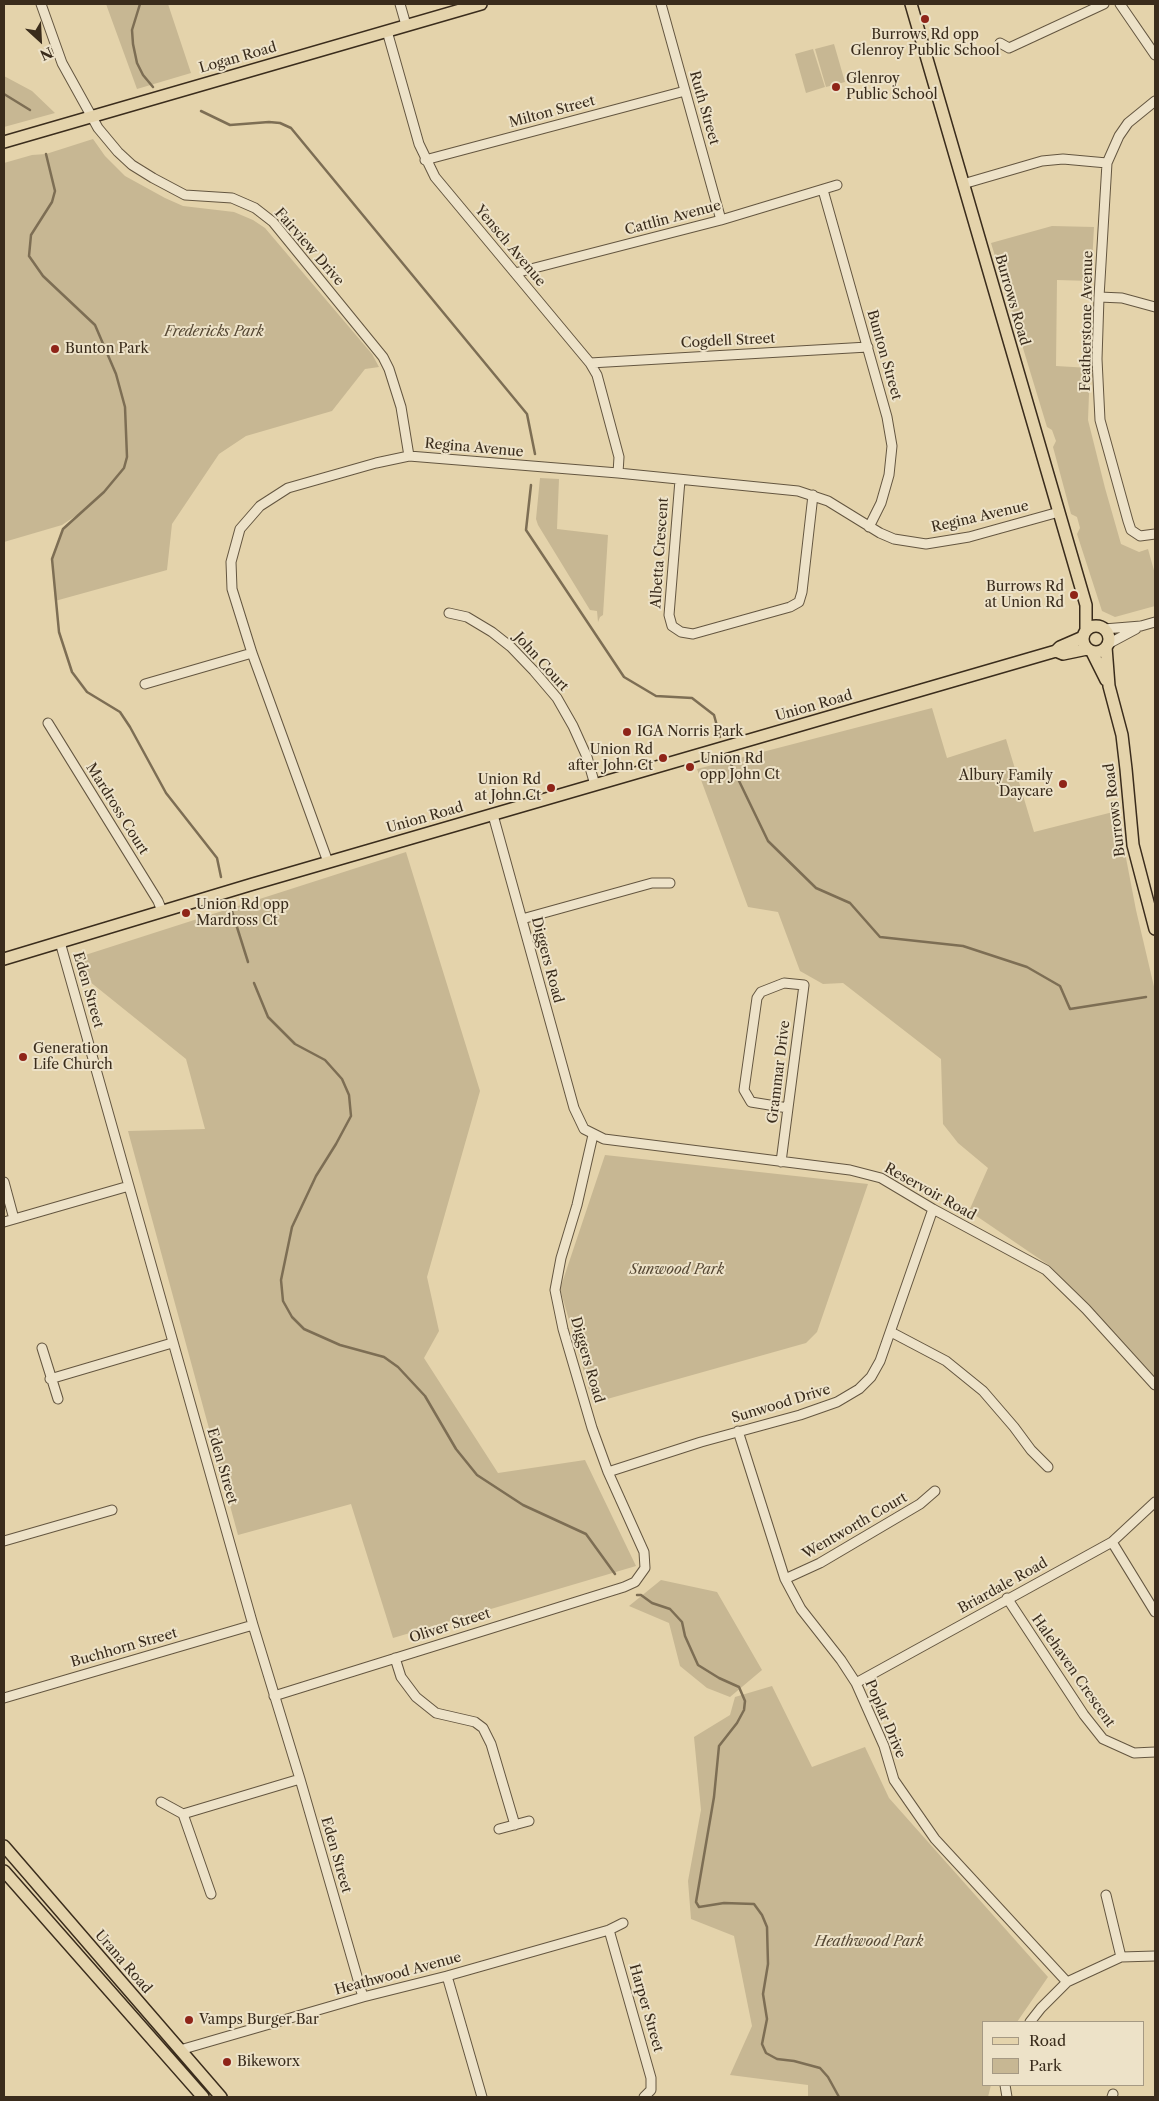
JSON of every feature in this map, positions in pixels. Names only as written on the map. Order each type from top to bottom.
[{"type":"main road","name":"Logan Road","points":[[4,142],[481,4]]},
{"type":"main road","name":"Burrows Road","points":[[911,4],[1086,605],[1101,628]]},
{"type":"main road","name":"Burrows Road","points":[[1084,634],[1086,605]]},
{"type":"main road","points":[[1092,627],[1101,628],[1108,636],[1107,645],[1100,652],[1090,651],[1084,644],[1084,634],[1092,627]]},
{"type":"main road","name":"Union Road","points":[[4,959],[328,862],[1056,651],[1084,634]]},
{"type":"main road","name":"Burrows Road","points":[[1107,645],[1109,686],[1122,735],[1133,845],[1152,906],[1155,924]]},
{"type":"main road","name":"Union Road","points":[[1056,651],[1063,654],[1090,651]]},
{"type":"main road","name":"Burrows Road","points":[[1090,651],[1109,686]]},
{"type":"main road","name":"Urana Road","points":[[4,1846],[221,2097]]},
{"type":"main road","name":"Urana Road","points":[[4,1871],[203,2097]]},
{"type":"main road","points":[[168,2058],[180,2050]]},
{"type":"street","name":"Fairview Drive","points":[[41,4],[62,63],[98,128],[118,152],[132,165],[185,195],[232,198],[255,208],[273,222],[383,357],[389,369],[401,407],[409,456]]},
{"type":"street","points":[[400,4],[406,26]]},
{"type":"street","name":"Ruth Street","points":[[661,4],[721,220]]},
{"type":"street","points":[[1006,58],[1009,48],[1104,4]]},
{"type":"street","points":[[1120,4],[1155,56]]},
{"type":"street","name":"Yensch Avenue","points":[[387,31],[425,160],[435,177],[590,363],[597,375],[618,457],[618,473]]},
{"type":"street","points":[[1000,43],[1009,48]]},
{"type":"street","name":"Milton Street","points":[[425,160],[685,91]]},
{"type":"street","name":"Featherstone Avenue","points":[[1155,101],[1128,123],[1119,136],[1107,163],[1097,359],[1102,432],[1131,530],[1140,536],[1155,534]]},
{"type":"street","points":[[963,184],[1042,161],[1063,160],[1107,163]]},
{"type":"street","name":"Cattlin Avenue","points":[[515,273],[721,220],[838,185]]},
{"type":"street","name":"Bunton Street","points":[[823,190],[887,417],[892,446],[889,475],[881,502],[869,527]]},
{"type":"street","points":[[1099,297],[1122,298],[1155,307]]},
{"type":"street","name":"Cogdell Street","points":[[590,363],[868,347]]},
{"type":"street","name":"Regina Avenue","points":[[328,862],[252,653],[232,589],[231,562],[240,529],[260,506],[288,488],[376,463],[409,456],[618,473],[782,489],[813,495],[828,501],[869,527],[894,539],[926,544],[969,537],[1059,512]]},
{"type":"street","name":"Albetta Crescent","points":[[680,480],[669,615],[672,626],[682,632],[693,634],[790,607],[799,602],[802,592],[813,495]]},
{"type":"street","name":"John Court","points":[[449,613],[467,617],[492,632],[511,647],[557,698],[573,726],[587,757],[595,785]]},
{"type":"street","points":[[1101,628],[1141,626],[1155,622]]},
{"type":"street","points":[[1107,645],[1141,626]]},
{"type":"street","points":[[146,684],[252,653]]},
{"type":"street","name":"Mardross Court","points":[[48,722],[158,900],[162,911]]},
{"type":"street","name":"Diggers Road","points":[[493,814],[574,1108],[584,1129],[593,1135],[577,1205],[561,1258],[555,1290],[563,1329],[595,1438],[646,1561],[646,1568],[635,1582]]},
{"type":"street","points":[[522,919],[652,883],[670,883]]},
{"type":"street","name":"Eden Street","points":[[60,942],[252,1625],[300,1779],[363,1997]]},
{"type":"street","name":"Grammar Drive","points":[[781,1162],[804,985],[784,983],[761,992],[756,998],[744,1090],[751,1102],[788,1108]]},
{"type":"street","name":"Reservoir Road","points":[[593,1135],[604,1139],[850,1170],[881,1178],[932,1209],[1046,1270],[1086,1309],[1155,1385]]},
{"type":"street","points":[[4,1182],[14,1219]]},
{"type":"street","points":[[4,1222],[129,1186]]},
{"type":"street","name":"Sunwood Drive","points":[[608,1472],[738,1431],[814,1411],[837,1402],[859,1390],[871,1377],[880,1361],[932,1209]]},
{"type":"street","points":[[891,1332],[946,1360],[983,1391],[1014,1427],[1030,1450],[1048,1467]]},
{"type":"street","points":[[50,1379],[172,1343]]},
{"type":"street","points":[[42,1348],[58,1400]]},
{"type":"street","name":"Poplar Drive","points":[[738,1431],[785,1579],[801,1609],[841,1660],[856,1683],[884,1746],[894,1780],[935,1839],[1067,1982]]},
{"type":"street","name":"Wentworth Court","points":[[785,1579],[820,1562],[920,1504],[935,1491]]},
{"type":"street","name":"Briardale Road","points":[[856,1683],[926,1646],[1007,1598],[1112,1542],[1155,1502]]},
{"type":"street","points":[[4,1541],[112,1510]]},
{"type":"street","points":[[1112,1542],[1155,1612]]},
{"type":"street","name":"Oliver Street","points":[[274,1696],[635,1582]]},
{"type":"street","name":"Halehaven Crescent","points":[[1007,1598],[1084,1715],[1103,1739],[1134,1753],[1155,1752]]},
{"type":"street","name":"Buchhorn Street","points":[[4,1698],[252,1625]]},
{"type":"street","points":[[395,1658],[401,1677],[416,1697],[436,1713],[475,1722],[483,1728],[491,1744],[514,1825]]},
{"type":"street","points":[[183,1814],[300,1779]]},
{"type":"street","points":[[161,1802],[183,1814],[211,1894]]},
{"type":"street","points":[[499,1830],[529,1821]]},
{"type":"street","points":[[1106,1895],[1121,1957]]},
{"type":"street","name":"Heathwood Avenue","points":[[180,2050],[363,1997],[447,1976],[609,1930],[623,1923]]},
{"type":"street","name":"Harper Street","points":[[609,1930],[651,2078],[652,2084],[649,2096]]},
{"type":"street","points":[[1031,2021],[1067,1982],[1121,1957],[1155,1956]]},
{"type":"street","points":[[447,1976],[482,2097]]},
{"type":"green space","points":[[106,4],[168,4],[191,73],[137,89]]},
{"type":"green space","points":[[834,44],[845,82],[826,87],[815,49]]},
{"type":"green space","points":[[813,49],[825,87],[806,93],[795,54]]},
{"type":"green space","points":[[4,76],[32,91],[55,113],[4,127]]},
{"type":"green space","name":"Fredericks Park","points":[[93,139],[105,156],[125,176],[165,198],[183,206],[234,212],[253,220],[265,228],[372,354],[379,367],[365,369],[332,411],[246,436],[219,454],[172,524],[167,570],[55,601],[52,559],[63,529],[77,515],[62,525],[4,542],[4,163],[32,155],[46,154]]},
{"type":"green space","points":[[1052,226],[1094,227],[1091,281],[1057,280],[1056,366],[1090,368],[1088,420],[1121,544],[1139,552],[1148,549],[1155,574],[1155,606],[1115,617],[1102,611],[1077,534],[1080,528],[1077,517],[1071,514],[1053,447],[1056,441],[1052,430],[1047,427],[991,243]]},
{"type":"green space","points":[[540,478],[559,479],[557,529],[608,535],[603,615],[598,622],[597,611],[590,610],[538,525],[536,519]]},
{"type":"green space","points":[[932,708],[947,758],[1006,739],[1034,832],[1117,811],[1136,910],[1155,991],[1155,1379],[1082,1298],[1050,1266],[969,1211],[988,1168],[958,1143],[943,1124],[941,1059],[843,983],[823,984],[800,971],[778,912],[748,907],[697,769]]},
{"type":"green space","points":[[406,852],[480,1091],[427,1277],[439,1331],[424,1358],[498,1473],[585,1460],[636,1566],[393,1638],[351,1504],[238,1535],[128,1131],[205,1129],[186,1059],[84,977],[79,957]]},
{"type":"green space","name":"Sunwood Park","points":[[605,1155],[868,1184],[817,1332],[806,1343],[593,1403],[560,1289]]},
{"type":"green space","points":[[661,1580],[717,1592],[762,1670],[730,1697],[707,1688],[680,1666],[669,1623],[629,1606]]},
{"type":"green space","name":"Heathwood Park","points":[[772,1686],[812,1767],[865,1747],[889,1798],[1048,1977],[1018,2021],[982,2021],[982,2086],[991,2086],[988,2097],[808,2097],[808,2085],[730,2075],[752,2026],[734,1936],[691,1919],[688,1881],[701,1810],[694,1737],[730,1715],[735,1697]]},
{"type":"waterway","points":[[140,4],[132,30],[133,44],[137,63],[143,75],[153,87]]},
{"type":"waterway","points":[[4,94],[30,110]]},
{"type":"waterway","points":[[201,111],[230,125],[269,122],[280,123],[291,128],[527,414],[535,454]]},
{"type":"waterway","points":[[46,154],[55,191],[52,202],[31,235],[29,256],[43,276],[95,325],[116,374],[125,407],[127,457],[124,468],[104,492],[63,529],[52,559],[59,632],[72,672],[87,692],[120,712],[166,793],[217,858],[221,877]]},
{"type":"waterway","points":[[531,485],[526,530],[624,677],[656,696],[692,698],[714,715],[720,737]]},
{"type":"waterway","points":[[727,756],[768,841],[816,888],[850,903],[880,937],[963,946],[1027,967],[1060,986],[1070,1009],[1146,997]]},
{"type":"waterway","points":[[230,905],[248,962]]},
{"type":"waterway","points":[[254,983],[268,1017],[295,1044],[325,1060],[342,1079],[349,1095],[351,1116],[316,1176],[292,1227],[281,1280],[283,1301],[292,1317],[304,1329],[340,1345],[384,1357],[398,1367],[425,1396],[456,1449],[477,1475],[523,1505],[586,1534],[615,1574]]},
{"type":"waterway","points":[[637,1595],[641,1595],[652,1603],[670,1609],[682,1622],[685,1636],[698,1665],[719,1678],[739,1687],[745,1701],[744,1710],[737,1723],[719,1746],[714,1797],[696,1902],[699,1907],[724,1903],[754,1904],[762,1915],[767,1927],[768,1964],[763,1994],[767,2019],[762,2044],[766,2053],[777,2059],[794,2061],[820,2068],[828,2077],[839,2097]]},
{"type":"place","name":"Burrows Rd opp Glenroy Public School","points":[[925,19]]},
{"type":"place","name":"Glenroy Public School","points":[[836,87]]},
{"type":"place","name":"Bunton Park","points":[[55,349]]},
{"type":"place","name":"Burrows Rd at Union Rd","points":[[1074,595]]},
{"type":"place","name":"IGA Norris Park","points":[[627,732]]},
{"type":"place","name":"Union Rd after John Ct","points":[[663,758]]},
{"type":"place","name":"Union Rd opp John Ct","points":[[690,767]]},
{"type":"place","name":"Albury Family Daycare","points":[[1063,784]]},
{"type":"place","name":"Union Rd at John Ct","points":[[551,788]]},
{"type":"place","name":"Union Rd opp Mardross Ct","points":[[186,913]]},
{"type":"place","name":"Generation Life Church","points":[[23,1057]]},
{"type":"place","name":"Vamps Burger Bar","points":[[189,2020]]},
{"type":"place","name":"Bikeworx","points":[[227,2062]]}]
